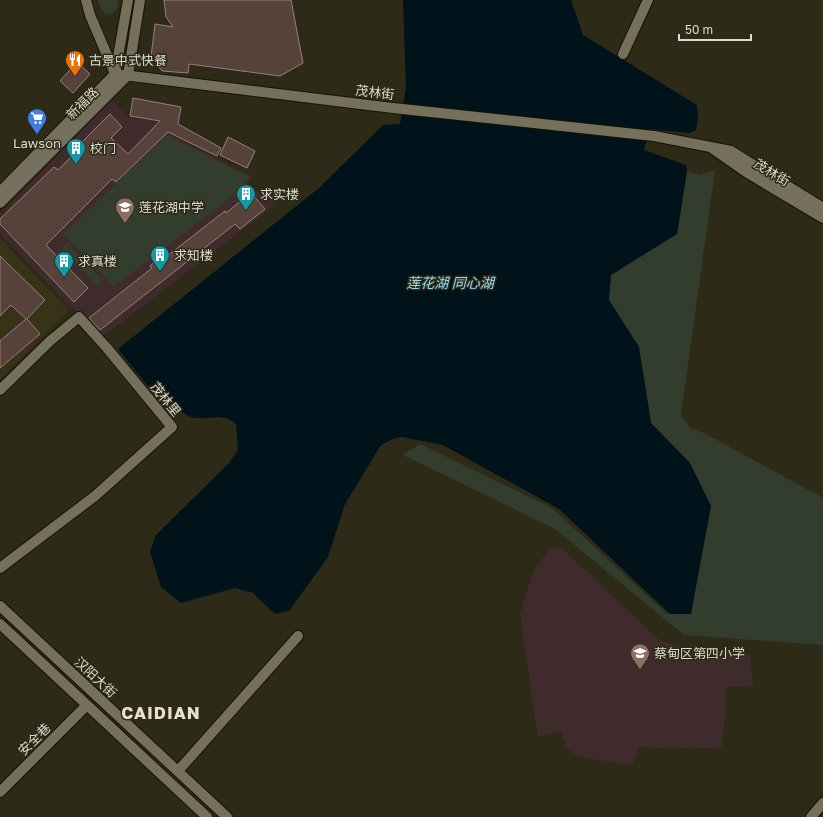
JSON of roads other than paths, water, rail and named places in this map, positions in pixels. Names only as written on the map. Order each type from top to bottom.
[{"type":"street","points":[[86,0],[90,15],[115,74]]},
{"type":"street","points":[[115,74],[128,0]]},
{"type":"street","points":[[128,75],[140,0]]},
{"type":"street","points":[[623,54],[648,0]]},
{"type":"street","name":"茂林街","points":[[115,74],[393,108],[654,136],[710,146],[731,151],[823,208]]},
{"type":"street","name":"新福路","points":[[0,192],[115,74]]},
{"type":"street","name":"新福路","points":[[0,203],[128,75]]},
{"type":"street","name":"茂林街","points":[[710,146],[746,172],[823,218]]},
{"type":"street","name":"茂林里","points":[[0,390],[50,341],[79,317],[108,348],[172,427],[95,496],[0,568]]},
{"type":"street","name":"汉阳大街","points":[[0,606],[227,817]]},
{"type":"street","name":"汉阳大街","points":[[0,624],[207,817]]},
{"type":"street","points":[[178,771],[298,636]]},
{"type":"street","name":"安全巷","points":[[0,792],[87,705]]},
{"type":"street","points":[[811,817],[823,803]]},
{"type":"water","name":"莲花湖 同心湖","points":[[403,0],[571,0],[583,35],[697,105],[698,117],[696,130],[689,133],[650,129],[644,150],[686,165],[687,171],[677,234],[611,275],[609,300],[639,347],[651,423],[690,463],[711,506],[691,614],[670,614],[559,509],[443,445],[402,437],[393,439],[381,445],[345,504],[328,557],[289,611],[275,614],[253,593],[235,588],[181,603],[161,587],[150,552],[156,535],[229,463],[238,450],[236,424],[227,419],[217,417],[195,418],[183,413],[173,405],[167,410],[118,349],[319,188],[383,125],[400,124],[406,87]]},
{"type":"place","name":"古景中式快餐","points":[[75,77]]},
{"type":"place","name":"Lawson","points":[[37,135]]},
{"type":"place","name":"校门","points":[[76,165]]},
{"type":"place","name":"求实楼","points":[[246,211]]},
{"type":"place","name":"莲花湖中学","points":[[125,224]]},
{"type":"place","name":"求知楼","points":[[160,272]]},
{"type":"place","name":"求真楼","points":[[64,278]]},
{"type":"place","name":"蔡甸区第四小学","points":[[640,670]]},
{"type":"district","name":"CAIDIAN","points":[[161,713]]}]
